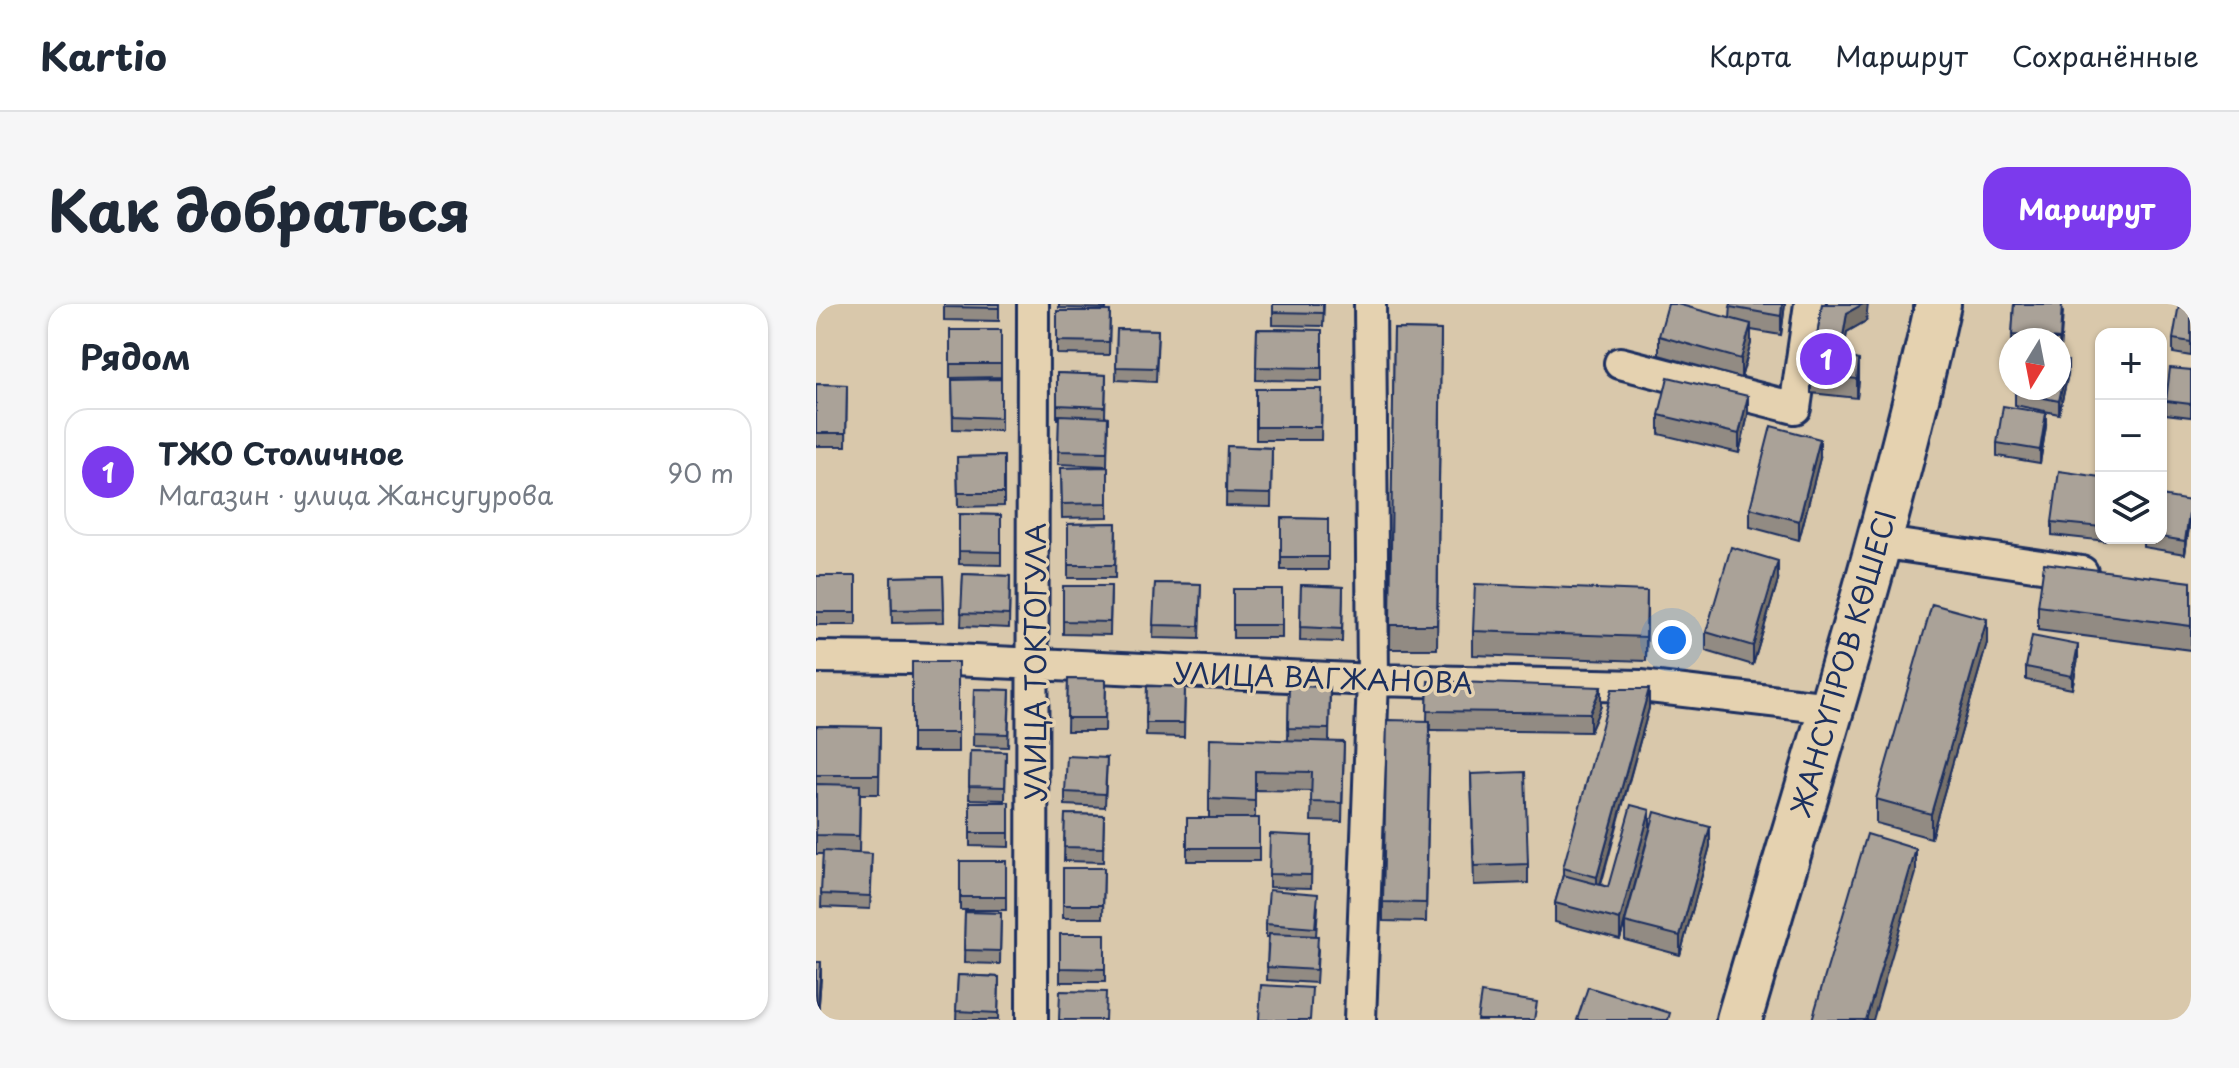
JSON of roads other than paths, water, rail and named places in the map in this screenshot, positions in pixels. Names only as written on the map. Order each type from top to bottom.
[{"type":"main road","name":"ЖАНСҮГІРОВ КӨШЕСІ","points":[[1739,1020],[1878,542],[1917,400],[1938,304]]},
{"type":"street","name":"УЛИЦА ТОКТОГУЛА","points":[[1032,1020],[1033,304]]},
{"type":"street","points":[[1360,1020],[1373,680],[1370,304]]},
{"type":"street","points":[[1620,363],[1795,408],[1810,304]]},
{"type":"street","points":[[1878,542],[2113,576]]},
{"type":"street","name":"УЛИЦА ВАГЖАНОВА","points":[[816,657],[910,658],[1373,680],[1641,686],[1830,708]]},
{"type":"place","name":"ТЖО Столичное","points":[[1826,359]]}]
